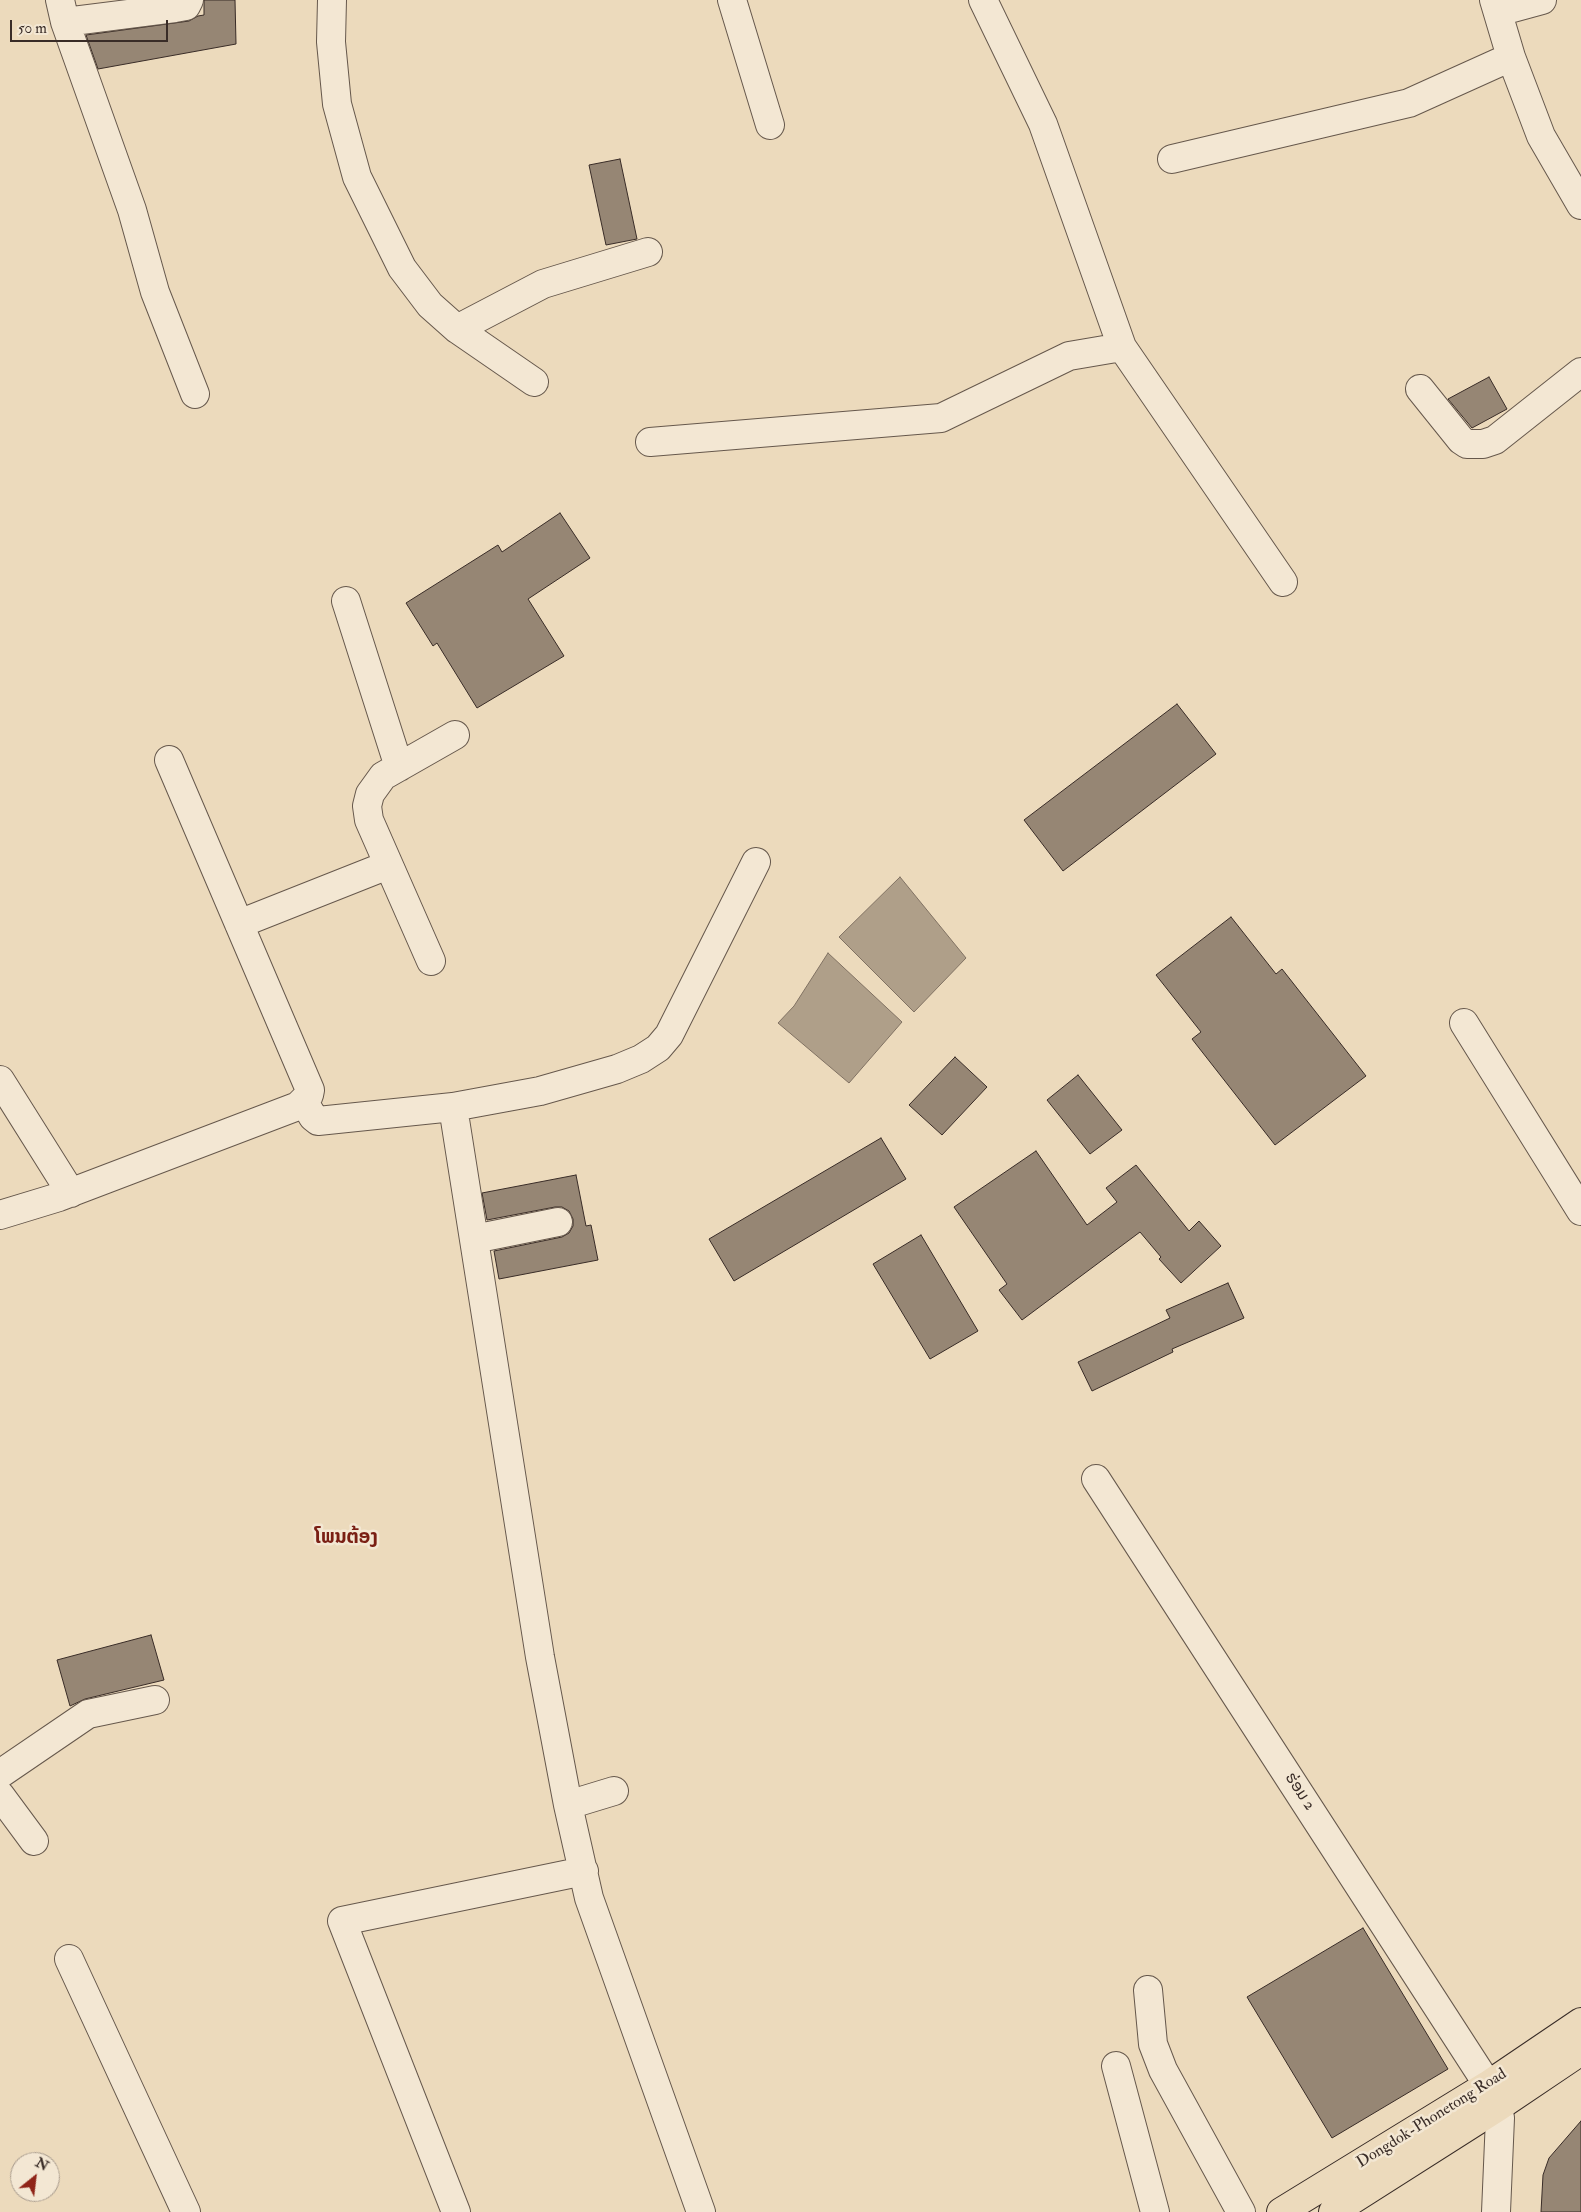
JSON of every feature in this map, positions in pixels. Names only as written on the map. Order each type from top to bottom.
[{"type":"main road","name":"Dongdok-Phonetong Road","points":[[1333,2212],[1493,2096],[1581,2022]]},
{"type":"main road","name":"Dongdok-Phonetong Road","points":[[1280,2212],[1493,2096],[1581,2051]]},
{"type":"street","points":[[189,0],[186,6],[175,8],[63,11],[132,210],[155,292],[195,394]]},
{"type":"street","points":[[332,0],[331,42],[337,104],[357,177],[402,268],[430,305],[457,329],[534,382]]},
{"type":"street","points":[[732,0],[770,126]]},
{"type":"street","points":[[983,0],[1044,124],[1122,347],[1283,582]]},
{"type":"street","points":[[1542,0],[1496,6],[1511,58],[1541,136],[1581,204]]},
{"type":"street","points":[[1172,160],[1409,103],[1511,58]]},
{"type":"street","points":[[457,329],[543,284],[648,252]]},
{"type":"street","points":[[650,442],[941,418],[1068,356],[1122,347]]},
{"type":"street","points":[[1420,390],[1461,440],[1468,444],[1483,444],[1495,440],[1581,372]]},
{"type":"street","points":[[346,601],[398,767]]},
{"type":"street","points":[[431,961],[369,820],[367,806],[370,794],[383,776],[455,735]]},
{"type":"street","points":[[0,1215],[71,1193],[298,1106],[310,1095],[310,1090],[169,760]]},
{"type":"street","points":[[304,1102],[313,1117],[318,1121],[453,1107],[540,1091],[600,1074],[641,1059],[658,1048],[669,1035],[756,862]]},
{"type":"street","points":[[239,924],[388,864]]},
{"type":"street","points":[[1464,1023],[1581,1211]]},
{"type":"street","points":[[0,1080],[71,1193]]},
{"type":"street","points":[[453,1107],[540,1657],[568,1805],[589,1898],[701,2212]]},
{"type":"street","points":[[474,1239],[558,1222]]},
{"type":"street","name":"ຮ່ອມ 2","points":[[1096,1479],[1493,2096]]},
{"type":"street","points":[[0,1774],[88,1714],[155,1700]]},
{"type":"street","points":[[568,1805],[614,1791]]},
{"type":"street","points":[[0,1795],[34,1841]]},
{"type":"street","points":[[456,2212],[342,1921],[584,1871]]},
{"type":"street","points":[[69,1959],[186,2212]]},
{"type":"street","points":[[1148,1990],[1153,2044],[1163,2070],[1241,2212]]},
{"type":"street","points":[[1116,2066],[1155,2212]]},
{"type":"street","points":[[1493,2096],[1500,2118],[1496,2212]]},
{"type":"shaded area","points":[[900,877],[966,958],[914,1012],[839,937]]},
{"type":"shaded area","points":[[828,953],[902,1022],[849,1083],[778,1023],[794,1006]]},
{"type":"building","points":[[204,0],[235,0],[236,44],[98,69],[86,35],[189,21],[204,15]]},
{"type":"building","points":[[620,159],[637,239],[606,245],[589,165]]},
{"type":"building","points":[[1489,377],[1507,409],[1472,428],[1448,399]]},
{"type":"building","points":[[560,513],[590,558],[528,599],[564,656],[477,708],[437,643],[433,646],[406,603],[498,545],[502,552]]},
{"type":"building","points":[[1177,704],[1216,754],[1063,871],[1024,820]]},
{"type":"building","points":[[1231,917],[1276,974],[1282,969],[1366,1076],[1275,1145],[1192,1039],[1201,1032],[1156,975]]},
{"type":"building","points":[[955,1057],[987,1087],[942,1135],[909,1105]]},
{"type":"building","points":[[1078,1075],[1122,1130],[1090,1154],[1047,1100]]},
{"type":"building","points":[[881,1138],[906,1179],[734,1281],[709,1239]]},
{"type":"building","points":[[1036,1151],[1087,1225],[1117,1202],[1106,1188],[1136,1165],[1189,1231],[1199,1221],[1221,1246],[1181,1283],[1159,1259],[1161,1257],[1140,1232],[1022,1320],[999,1290],[1007,1284],[954,1207]]},
{"type":"building","points":[[576,1175],[586,1226],[591,1225],[598,1260],[499,1279],[494,1251],[562,1237],[569,1233],[573,1226],[573,1219],[569,1211],[562,1207],[555,1207],[487,1220],[482,1193]]},
{"type":"building","points":[[921,1235],[978,1331],[930,1359],[873,1264]]},
{"type":"building","points":[[1228,1283],[1244,1318],[1172,1349],[1173,1352],[1092,1391],[1078,1362],[1170,1318],[1166,1310]]},
{"type":"building","points":[[151,1635],[164,1680],[85,1699],[70,1706],[57,1660]]},
{"type":"building","points":[[1363,1928],[1448,2069],[1332,2138],[1247,1997]]},
{"type":"building","points":[[1581,2121],[1581,2212],[1541,2212],[1543,2175],[1549,2158]]},
{"type":"district","name":"ໂພນຕ້ອງ","points":[[346,1539]]}]
